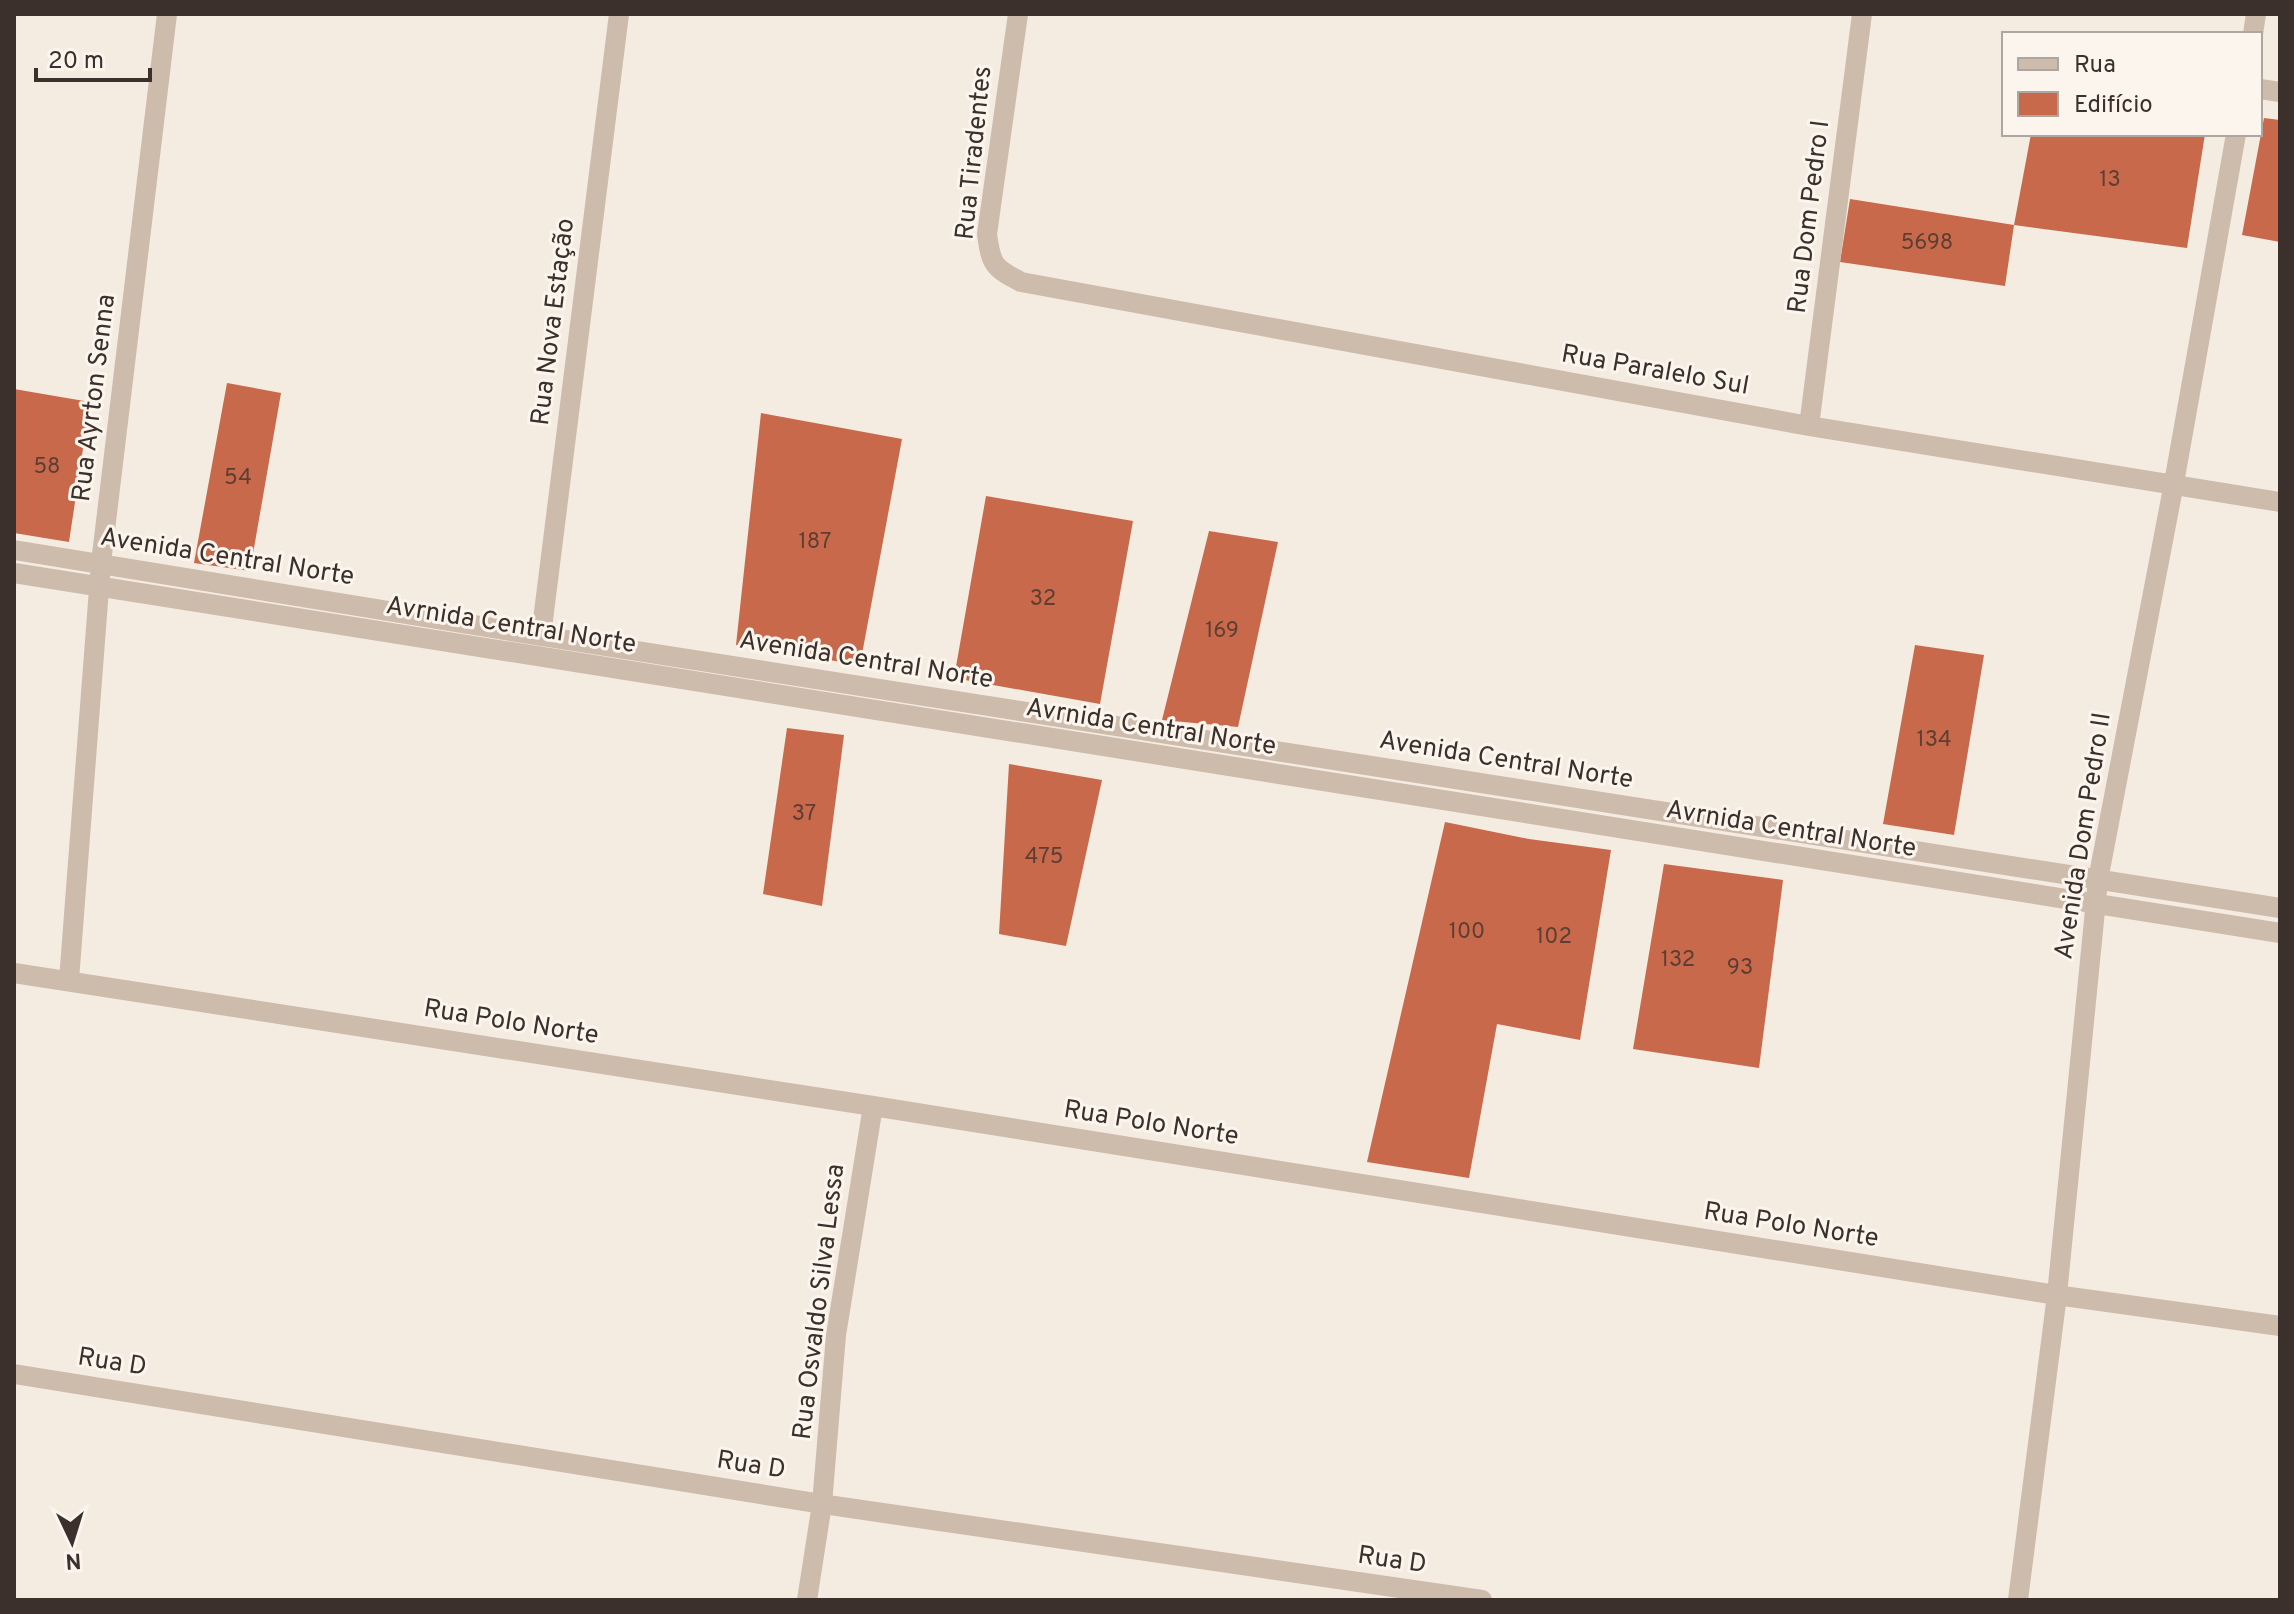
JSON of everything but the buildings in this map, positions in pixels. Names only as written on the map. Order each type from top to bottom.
[{"type":"street","name":"Rua Ayrton Senna","points":[[69,980],[101,563],[167,14]]},
{"type":"street","name":"Rua Nova Estação","points":[[541,636],[619,14]]},
{"type":"street","name":"Rua Tiradentes","points":[[1018,14],[987,234],[990,257],[997,270],[1021,282]]},
{"type":"street","name":"Rua Dom Pedro I","points":[[1809,426],[1862,14]]},
{"type":"street","name":"Avenida Dom Pedro II","points":[[2018,1600],[2057,1295],[2098,880],[2174,483],[2236,136]]},
{"type":"street","name":"Rua Paralelo Sul","points":[[1021,282],[1809,426],[2280,502]]},
{"type":"street","name":"Avenida Central Norte","points":[[14,550],[541,636],[2280,908]]},
{"type":"street","name":"Avrnida Central Norte","points":[[14,573],[2280,933]]},
{"type":"street","name":"Rua Polo Norte","points":[[14,973],[2057,1295],[2280,1326]]},
{"type":"street","name":"Rua Osvaldo Silva Lessa","points":[[807,1600],[822,1504],[836,1335],[873,1106]]},
{"type":"street","name":"Rua D","points":[[14,1374],[822,1504],[1482,1600]]}]
